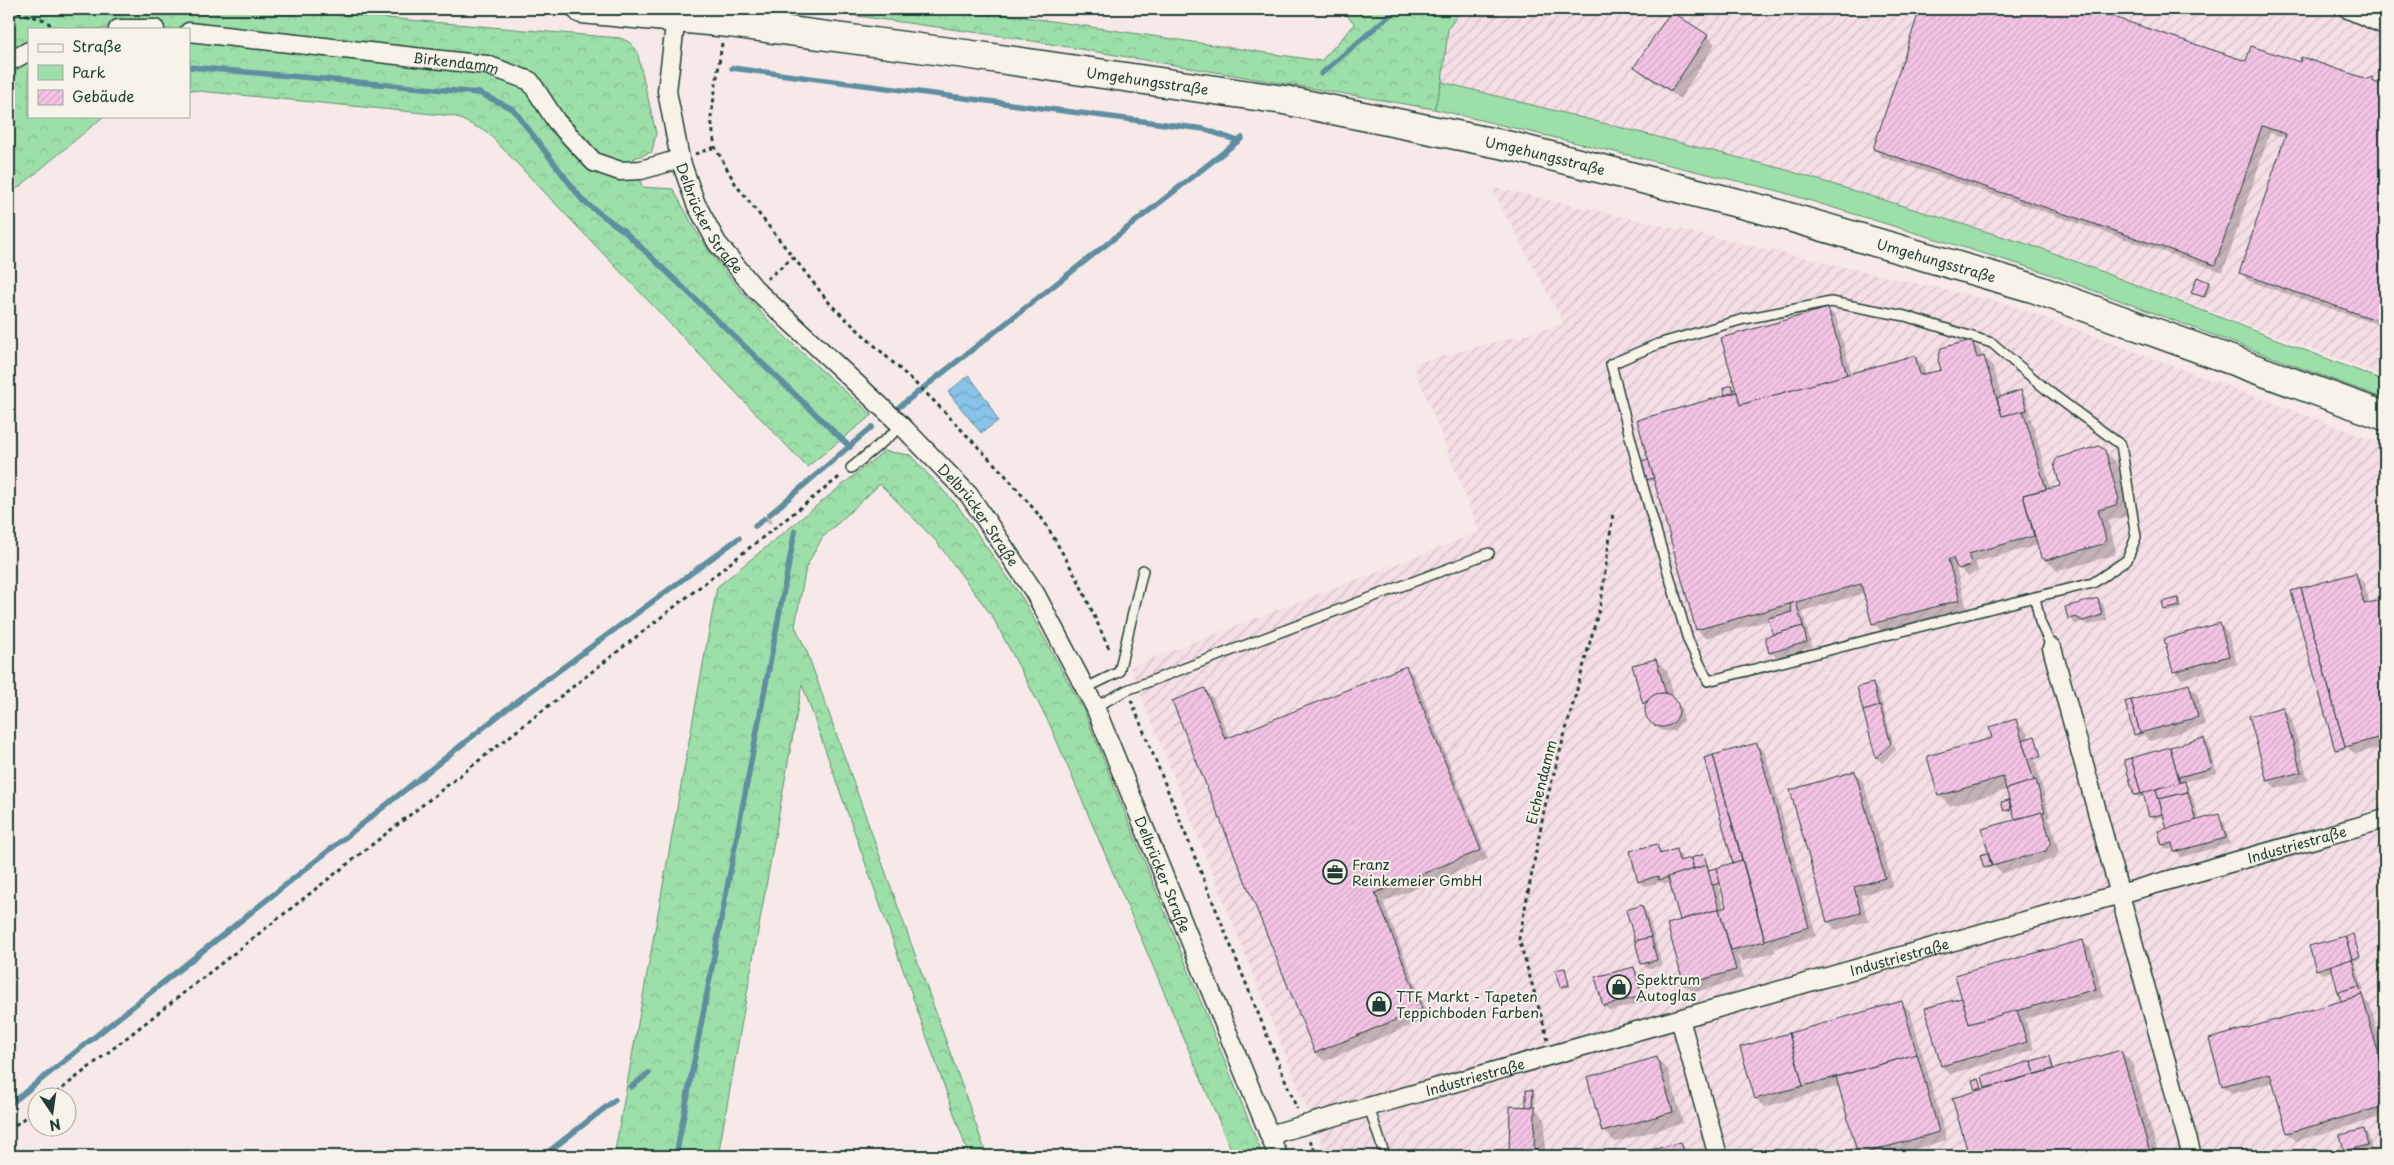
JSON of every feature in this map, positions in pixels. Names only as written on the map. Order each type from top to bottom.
[{"type":"main road","points":[[582,9],[677,13]]},
{"type":"main road","name":"Umgehungsstraße","points":[[677,13],[729,23],[965,54],[1284,100],[1515,147],[1765,210],[2033,288],[2385,416]]},
{"type":"street","points":[[2348,9],[2385,25]]},
{"type":"street","name":"Delbrücker Straße","points":[[677,13],[667,91],[680,159],[696,204],[717,243],[756,290],[902,426],[969,495],[1035,593],[1095,706],[1278,1156]]},
{"type":"street","name":"Birkendamm","points":[[190,32],[487,65],[530,81],[556,121],[594,162],[620,171],[641,170],[680,159]]},
{"type":"street","points":[[9,62],[28,52]]},
{"type":"street","points":[[2052,648],[2192,1156]]},
{"type":"street","name":"Industriestraße","points":[[1269,1135],[2385,820]]},
{"type":"street","points":[[1680,1019],[1718,1156]]},
{"type":"lane","points":[[1831,302],[1905,316],[1992,343],[2047,390],[2121,445],[2136,537],[2126,560],[2093,583],[2035,597],[1708,681],[1688,640],[1643,486],[1611,364],[1658,344],[1744,319],[1831,302]]},
{"type":"lane","points":[[851,468],[902,426]]},
{"type":"lane","points":[[1095,706],[1127,690],[1489,553]]},
{"type":"lane","points":[[1086,688],[1119,672],[1143,570]]},
{"type":"lane","points":[[2035,597],[2040,622],[2052,648]]},
{"type":"lane","points":[[1369,1107],[1385,1156]]},
{"type":"path","points":[[10,10],[45,20],[55,28]]},
{"type":"path","points":[[729,23],[720,52],[710,118],[715,147],[736,185],[831,305],[930,398],[1005,475],[1044,521],[1078,580],[1119,672]]},
{"type":"path","points":[[756,290],[792,257]]},
{"type":"path","points":[[63,1088],[851,468]]},
{"type":"path","name":"Eichendamm","points":[[1552,1055],[1519,939],[1545,806],[1601,602],[1613,513]]},
{"type":"path","points":[[1127,690],[1316,1156]]},
{"type":"path","points":[[9,1130],[28,1115]]},
{"type":"shaded area","points":[[1461,9],[2385,9],[2385,376],[2043,249],[1783,169],[1442,82],[1448,29]]},
{"type":"shaded area","points":[[1491,187],[2007,304],[2385,445],[2385,1156],[1326,1156],[1130,667],[1480,532],[1413,364],[1564,324]]},
{"type":"green space","points":[[16,9],[280,9],[620,38],[629,42],[637,51],[656,133],[652,152],[634,158],[642,187],[673,189],[705,245],[746,297],[786,338],[872,415],[807,467],[487,132],[454,116],[190,90],[190,28],[28,28],[28,118],[102,118],[18,188],[9,192],[9,15]]},
{"type":"green space","points":[[807,9],[970,9],[1321,61],[1355,24],[1340,9],[1461,9],[1448,29],[1442,82],[1434,109],[1009,37]]},
{"type":"green space","points":[[1442,82],[1783,169],[2043,249],[2385,381],[2385,399],[2041,271],[1775,190],[1434,109]]},
{"type":"green space","points":[[884,451],[910,455],[957,505],[1023,599],[1084,711],[1263,1156],[1234,1156],[1050,725],[992,616],[936,541],[880,484],[822,538],[806,567],[795,626],[807,652],[987,1156],[969,1156],[802,684],[718,1156],[614,1156],[717,587]]},
{"type":"water","points":[[969,375],[988,402],[998,421],[981,433],[948,392]]},
{"type":"building","points":[[1920,9],[2089,9],[2246,61],[2251,46],[2300,62],[2301,57],[2367,79],[2372,77],[2374,82],[2385,86],[2385,323],[2239,273],[2286,134],[2262,126],[2215,265],[1873,149]]},
{"type":"building","points":[[1671,11],[1708,35],[1671,91],[1634,67]]},
{"type":"building","points":[[2197,277],[2209,282],[2204,297],[2191,293]]},
{"type":"building","points":[[1828,308],[1847,375],[1740,405],[1721,338]]},
{"type":"building","points":[[1972,340],[1977,358],[1984,356],[2002,416],[2023,410],[2046,489],[2023,495],[2034,536],[1968,554],[1971,562],[1969,566],[1959,569],[1953,558],[1948,560],[1960,600],[1872,624],[1861,584],[1696,630],[1637,420],[1737,392],[1740,405],[1915,355],[1920,375],[1941,370],[1938,360],[1941,348]]},
{"type":"building","points":[[1732,385],[1734,392],[1725,395],[1723,388]]},
{"type":"building","points":[[2021,390],[2027,410],[2002,416],[1997,398]]},
{"type":"building","points":[[2099,446],[2105,450],[2119,499],[2116,505],[2098,510],[2106,539],[2103,544],[2046,560],[2041,557],[2023,495],[2060,486],[2054,464],[2057,458]]},
{"type":"building","points":[[1648,459],[1654,478],[1646,480],[1641,461]]},
{"type":"building","points":[[2356,573],[2364,604],[2385,599],[2385,736],[2345,747],[2301,588]]},
{"type":"building","points":[[2301,588],[2345,747],[2335,750],[2291,591]]},
{"type":"building","points":[[2098,598],[2102,615],[2083,621],[2076,617],[2068,619],[2065,607]]},
{"type":"building","points":[[2178,598],[2180,606],[2164,610],[2162,602]]},
{"type":"building","points":[[1796,602],[1803,626],[1773,635],[1768,618],[1792,612],[1790,604]]},
{"type":"building","points":[[2220,623],[2229,656],[2173,672],[2164,639]]},
{"type":"building","points":[[1803,626],[1807,642],[1769,653],[1765,637]]},
{"type":"building","points":[[1656,659],[1666,694],[1655,695],[1643,704],[1632,665]]},
{"type":"building","name":"Franz Reinkemeier GmbH","points":[[1406,666],[1481,850],[1375,893],[1422,1009],[1315,1053],[1172,701],[1205,688],[1225,739]]},
{"type":"building","points":[[1873,683],[1879,707],[1863,711],[1857,687]]},
{"type":"building","points":[[2189,684],[2198,717],[2140,733],[2131,700]]},
{"type":"building","points":[[1662,693],[1674,698],[1679,710],[1674,722],[1662,727],[1650,722],[1645,710],[1650,698]]},
{"type":"building","points":[[2131,700],[2140,733],[2134,735],[2125,702]]},
{"type":"building","points":[[1880,706],[1891,744],[1876,758],[1863,711]]},
{"type":"building","points":[[2283,707],[2301,772],[2267,781],[2249,716]]},
{"type":"building","points":[[2016,719],[2034,781],[2006,789],[2003,777],[1938,796],[1927,756],[1992,738],[1989,727]]},
{"type":"building","points":[[2035,736],[2041,756],[2028,759],[2022,740]]},
{"type":"building","points":[[2204,738],[2212,768],[2178,777],[2170,747]]},
{"type":"building","points":[[1757,743],[1809,927],[1765,940],[1713,755]]},
{"type":"building","points":[[2170,747],[2180,783],[2141,794],[2131,758]]},
{"type":"building","points":[[1713,755],[1742,860],[1733,863],[1704,758]]},
{"type":"building","points":[[2131,758],[2141,794],[2134,795],[2124,760]]},
{"type":"building","points":[[1855,771],[1885,878],[1854,887],[1861,913],[1827,922],[1790,790]]},
{"type":"building","points":[[2036,780],[2045,812],[2015,819],[2006,789]]},
{"type":"building","points":[[2185,781],[2188,792],[2159,799],[2156,789]]},
{"type":"building","points":[[2156,789],[2163,814],[2149,817],[2143,793]]},
{"type":"building","points":[[2188,792],[2196,822],[2167,830],[2159,799]]},
{"type":"building","points":[[2009,800],[2011,809],[2004,811],[2001,802]]},
{"type":"building","points":[[2042,812],[2051,842],[2046,851],[1992,866],[1982,829]]},
{"type":"building","points":[[2219,814],[2226,838],[2174,852],[2172,843],[2162,845],[2158,831]]},
{"type":"building","points":[[1657,844],[1660,854],[1676,849],[1679,861],[1691,858],[1694,869],[1659,880],[1658,876],[1638,882],[1630,851]]},
{"type":"building","points":[[1988,853],[1991,866],[1984,868],[1980,855]]},
{"type":"building","points":[[1704,854],[1707,865],[1694,869],[1691,858]]},
{"type":"building","points":[[1742,860],[1765,941],[1731,950],[1719,909],[1726,907],[1716,868]]},
{"type":"building","points":[[1707,865],[1719,909],[1680,920],[1668,877]]},
{"type":"building","points":[[1716,868],[1720,883],[1712,885],[1708,870]]},
{"type":"building","points":[[1642,905],[1651,937],[1635,941],[1626,910]]},
{"type":"building","points":[[1719,909],[1736,970],[1684,985],[1667,924]]},
{"type":"building","points":[[2353,934],[2360,957],[2352,959],[2345,936]]},
{"type":"building","points":[[2345,936],[2352,959],[2316,970],[2309,946]]},
{"type":"building","points":[[1651,937],[1657,960],[1641,964],[1635,941]]},
{"type":"building","points":[[2083,940],[2096,989],[1969,1024],[1955,975]]},
{"type":"building","points":[[2352,959],[2359,986],[2338,992],[2331,965]]},
{"type":"building","name":"Spektrum Autoglas","points":[[1634,967],[1642,996],[1603,1006],[1595,977]]},
{"type":"building","points":[[1565,968],[1569,985],[1560,987],[1555,970]]},
{"type":"building","points":[[2359,986],[2362,995],[2341,1001],[2338,992]]},
{"type":"building","points":[[2362,995],[2385,1077],[2385,1106],[2287,1133],[2270,1073],[2222,1086],[2209,1039]]},
{"type":"building","points":[[1962,998],[1969,1024],[2017,1010],[2027,1042],[1941,1066],[1925,1008]]},
{"type":"building","points":[[1902,1001],[1917,1054],[1803,1086],[1789,1033]]},
{"type":"building","points":[[1789,1033],[1803,1086],[1755,1099],[1740,1047]]},
{"type":"building","points":[[2121,1050],[2151,1156],[1969,1156],[1952,1098]]},
{"type":"building","points":[[1917,1054],[1939,1132],[1858,1155],[1836,1077]]},
{"type":"building","points":[[2050,1056],[2053,1069],[2035,1074],[2031,1061]]},
{"type":"building","points":[[1657,1057],[1673,1112],[1602,1132],[1587,1077]]},
{"type":"building","points":[[2031,1061],[2035,1074],[1985,1088],[1982,1076]]},
{"type":"building","points":[[1979,1079],[1982,1088],[1975,1090],[1972,1080]]},
{"type":"building","points":[[1526,1090],[1533,1090],[1532,1107],[1526,1107]]},
{"type":"building","points":[[1510,1106],[1535,1107],[1534,1156],[1509,1156]]},
{"type":"building","points":[[2364,1129],[2368,1145],[2344,1151],[2340,1135]]},
{"type":"building","points":[[1681,1142],[1685,1156],[1629,1156]]},
{"type":"building","points":[[2355,1149],[2357,1156],[2346,1156],[2344,1151]]},
{"type":"waterway","points":[[1321,74],[1397,9]]},
{"type":"waterway","points":[[190,67],[479,93],[513,109],[583,201],[624,231],[850,447]]},
{"type":"waterway","points":[[732,68],[1204,129],[1238,141]]},
{"type":"waterway","points":[[899,407],[1242,138]]},
{"type":"waterway","points":[[769,515],[872,427]]},
{"type":"waterway","points":[[755,526],[764,519]]},
{"type":"waterway","points":[[676,1156],[795,531]]},
{"type":"waterway","points":[[9,1105],[508,708],[739,538]]},
{"type":"waterway","points":[[631,1087],[649,1073]]},
{"type":"waterway","points":[[543,1156],[615,1100]]},
{"type":"place","name":"Franz Reinkemeier GmbH","points":[[1335,872]]},
{"type":"place","name":"Spektrum Autoglas","points":[[1619,987]]},
{"type":"place","name":"TTF Markt - Tapeten Teppichboden Farben","points":[[1379,1004]]}]
